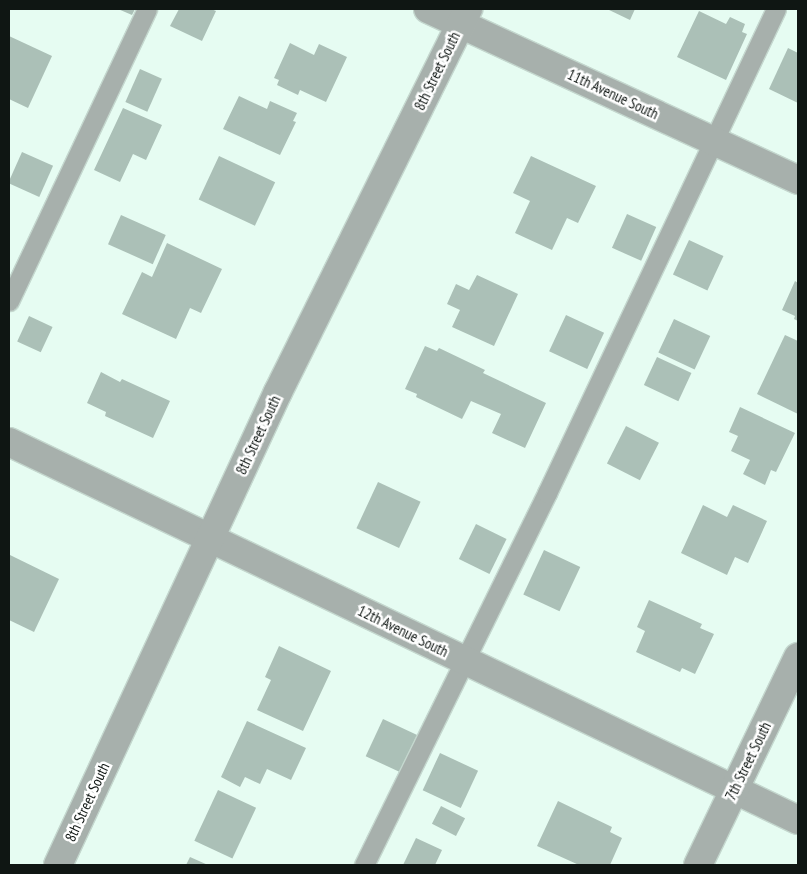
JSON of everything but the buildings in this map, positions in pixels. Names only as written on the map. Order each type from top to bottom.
[{"type":"street","name":"11th Avenue South","points":[[428,9],[464,16],[713,141],[798,180]]},
{"type":"street","name":"8th Street South","points":[[58,865],[278,392],[464,16]]},
{"type":"street","name":"12th Avenue South","points":[[9,442],[798,820]]},
{"type":"street","name":"7th Street South","points":[[698,865],[798,656]]},
{"type":"lane","points":[[9,301],[148,9]]},
{"type":"lane","points":[[364,865],[547,493],[776,9]]}]
